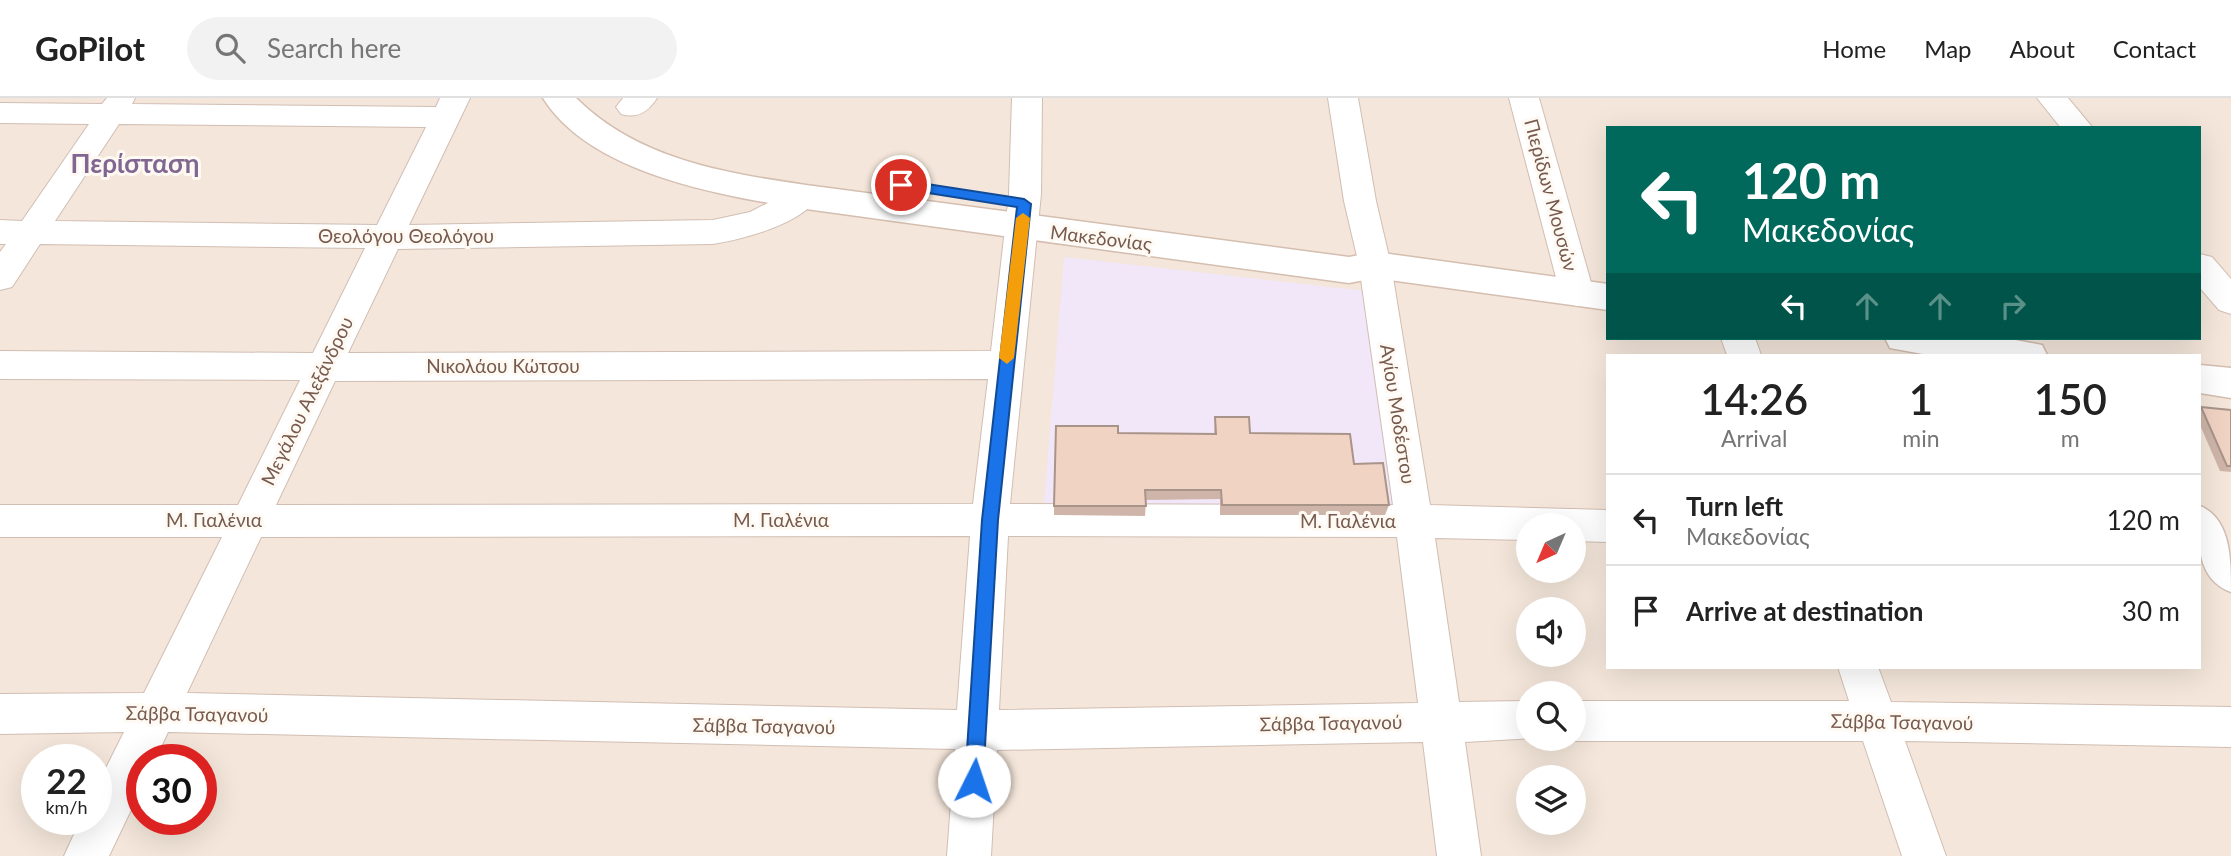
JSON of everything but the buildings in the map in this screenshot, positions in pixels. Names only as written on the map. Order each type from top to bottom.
[{"type":"main road","name":"Μακεδονίας","points":[[558,98],[587,127],[637,155],[676,169],[731,183],[803,196],[1023,216]]},
{"type":"main road","name":"Μακεδονίας","points":[[593,98],[605,111],[638,131],[698,152],[1023,216],[1349,270],[1375,265],[1593,295]]},
{"type":"main road","points":[[1918,340],[2022,354]]},
{"type":"main road","points":[[2201,379],[2231,383]]},
{"type":"main road","points":[[2202,528],[2231,574]]},
{"type":"street","points":[[969,856],[990,520],[1023,216],[1027,98]]},
{"type":"street","name":"Αγίου Μοδέστου","points":[[1343,98],[1360,201],[1375,265],[1414,522],[1459,856]]},
{"type":"street","name":"Πιερίδων Μουσών","points":[[1524,98],[1593,295]]},
{"type":"street","points":[[2052,98],[2076,126]]},
{"type":"street","points":[[0,278],[15,232],[116,106]]},
{"type":"street","points":[[0,113],[116,106],[450,107]]},
{"type":"street","name":"Μεγάλου Αλεξάνδρου","points":[[86,856],[450,107]]},
{"type":"street","name":"Θεολόγου Θεολόγου","points":[[15,232],[387,237],[713,232],[739,230],[762,222],[803,196]]},
{"type":"street","points":[[2201,267],[2231,302]]},
{"type":"street","name":"Νικολάου Κώτσου","points":[[0,365],[1006,365]]},
{"type":"street","name":"Μ. Γιαλένια","points":[[0,522],[990,520],[1516,524]]},
{"type":"street","points":[[1586,525],[1606,526]]},
{"type":"street","points":[[1859,669],[1924,856]]},
{"type":"street","name":"Σάββα Τσαγανού","points":[[0,714],[156,712],[977,730],[1516,721]]},
{"type":"street","name":"Σάββα Τσαγανού","points":[[1586,721],[1878,721],[2231,727]]},
{"type":"shaded area","points":[[0,98],[2231,98],[2231,856],[0,856]]},
{"type":"shaded area","points":[[1064,257],[1366,291],[1404,531],[1043,516]]},
{"type":"slow traffic","points":[[1007,358],[1023,218]]},
{"type":"district","name":"Περίσταση","points":[[135,164]]},
{"type":"route","points":[[901,185],[1024,204],[990,520],[974,781]]}]
